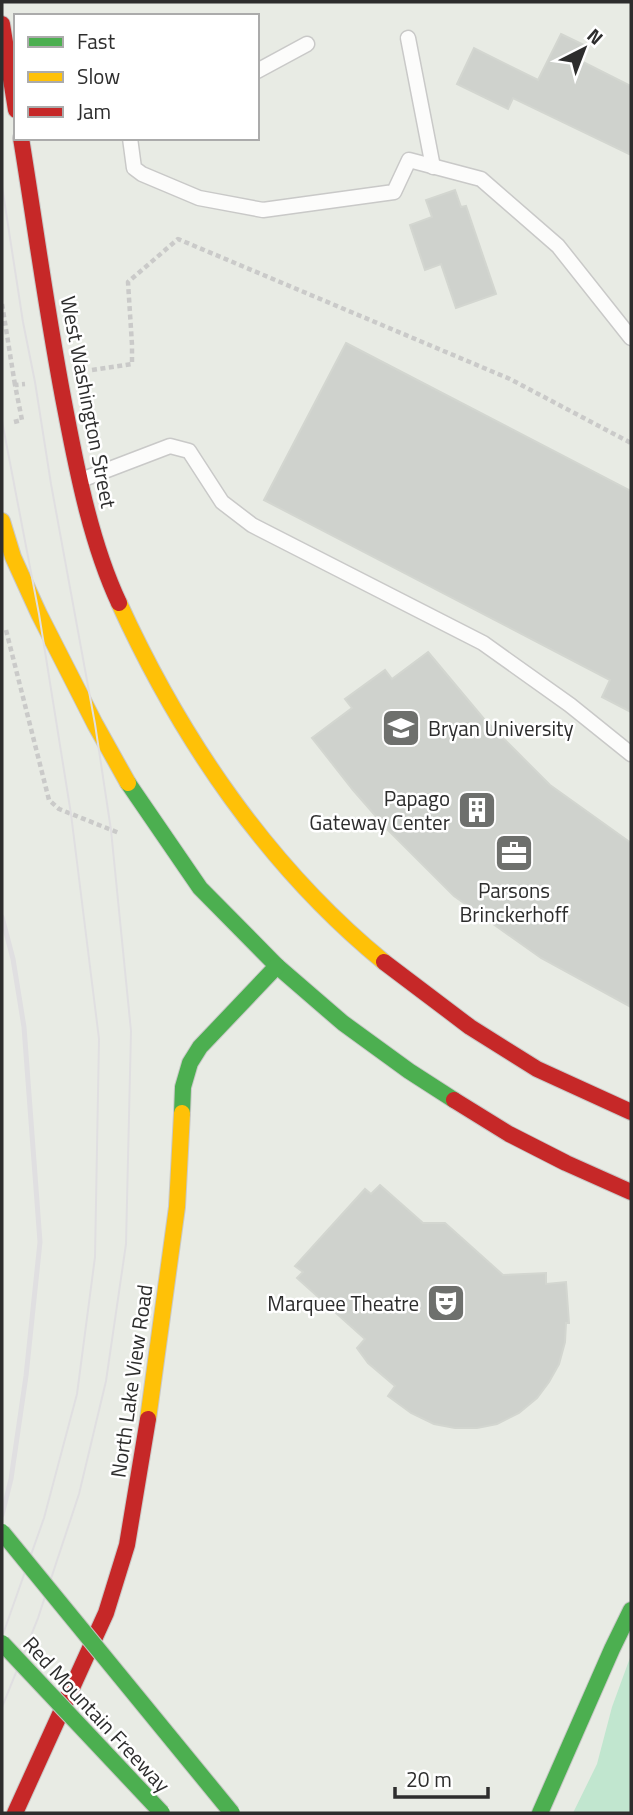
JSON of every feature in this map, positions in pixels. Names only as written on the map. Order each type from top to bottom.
[{"type":"main road","points":[[2,24],[14,98]]},
{"type":"main road","name":"West Washington Street","points":[[20,140],[79,481],[109,582],[165,696],[215,775],[276,857],[318,902],[366,947],[460,1019],[537,1069],[631,1112]]},
{"type":"main road","points":[[2,521],[13,557],[39,614],[95,724],[134,794],[200,888],[276,966],[343,1023],[409,1071],[509,1134],[631,1192]]},
{"type":"main road","name":"North Lake View Road","points":[[15,1813],[106,1613],[127,1545],[177,1207],[183,1087],[190,1063],[200,1047],[276,966]]},
{"type":"main road","points":[[2,1532],[232,1813]]},
{"type":"main road","points":[[540,1813],[631,1610]]},
{"type":"main road","name":"Red Mountain Freeway","points":[[2,1643],[162,1813]]},
{"type":"lane","points":[[408,38],[433,167]]},
{"type":"lane","points":[[259,70],[307,44]]},
{"type":"lane","points":[[130,140],[134,168],[142,174],[199,198],[263,210],[394,192],[409,160],[481,179],[558,246],[631,338]]},
{"type":"lane","points":[[79,481],[170,446],[189,451],[222,502],[252,525],[483,643],[570,705],[631,754]]},
{"type":"path","points":[[85,371],[132,364],[128,282],[178,239],[510,379],[631,443]]},
{"type":"path","points":[[2,303],[22,420],[14,422]]},
{"type":"path","points":[[15,386],[26,384]]},
{"type":"path","points":[[5,629],[49,800],[60,809],[123,835]]},
{"type":"green space","points":[[631,1655],[631,1813],[573,1813],[597,1764],[612,1707]]},
{"type":"building","points":[[561,34],[588,47],[581,61],[631,86],[631,155],[513,98],[508,109],[457,84],[474,48],[538,80]]},
{"type":"building","points":[[455,190],[461,207],[466,206],[496,294],[456,308],[441,264],[425,270],[410,225],[432,217],[426,200]]},
{"type":"building","points":[[346,343],[631,491],[631,712],[602,697],[610,680],[264,500]]},
{"type":"building","name":"Papago Gateway Center","points":[[428,652],[484,719],[550,785],[631,843],[631,1007],[541,958],[454,896],[387,829],[312,738],[352,708],[345,699],[385,670],[392,679]]},
{"type":"building","name":"Marquee Theatre","points":[[380,1185],[423,1223],[445,1223],[503,1275],[546,1273],[546,1284],[566,1282],[569,1323],[566,1323],[565,1342],[559,1364],[537,1398],[519,1413],[497,1424],[455,1428],[434,1424],[411,1413],[388,1396],[395,1386],[368,1363],[357,1348],[365,1339],[297,1278],[303,1272],[295,1266],[365,1189],[371,1194]]},
{"type":"tram line","points":[[2,186],[51,484],[95,724],[111,830],[131,1031],[126,1244],[106,1381],[79,1494],[38,1618],[2,1707]]},
{"type":"tram line","points":[[2,421],[39,614],[71,814],[99,1039],[95,1257],[77,1394],[44,1518],[2,1637]]},
{"type":"railway","points":[[2,917],[13,959],[24,1027],[40,1242],[26,1376],[11,1479],[2,1515]]},
{"type":"traffic: fast","points":[[128,783],[200,888],[277,966],[343,1023],[454,1100]]},
{"type":"traffic: fast","points":[[182,1113],[183,1087],[190,1063],[200,1047],[277,966]]},
{"type":"traffic: fast","points":[[2,1532],[232,1813]]},
{"type":"traffic: fast","points":[[540,1813],[631,1610]]},
{"type":"traffic: fast","points":[[2,1643],[162,1813]]},
{"type":"traffic: slow","points":[[2,521],[13,557],[39,614],[128,783]]},
{"type":"traffic: slow","points":[[119,603],[170,703],[231,798],[302,885],[384,962]]},
{"type":"traffic: slow","points":[[148,1419],[177,1207],[182,1113]]},
{"type":"traffic: jam","points":[[2,24],[14,98]]},
{"type":"traffic: jam","points":[[21,140],[53,345],[76,461],[101,558],[119,603]]},
{"type":"traffic: jam","points":[[384,962],[470,1027],[537,1069],[631,1112]]},
{"type":"traffic: jam","points":[[454,1100],[509,1134],[631,1192]]},
{"type":"traffic: jam","points":[[15,1813],[106,1613],[127,1545],[148,1419]]},
{"type":"place","name":"Bryan University","points":[[401,728]]},
{"type":"place","name":"Papago Gateway Center","points":[[477,810]]},
{"type":"place","name":"Parsons Brinckerhoff","points":[[514,853]]},
{"type":"place","name":"Marquee Theatre","points":[[446,1303]]}]
